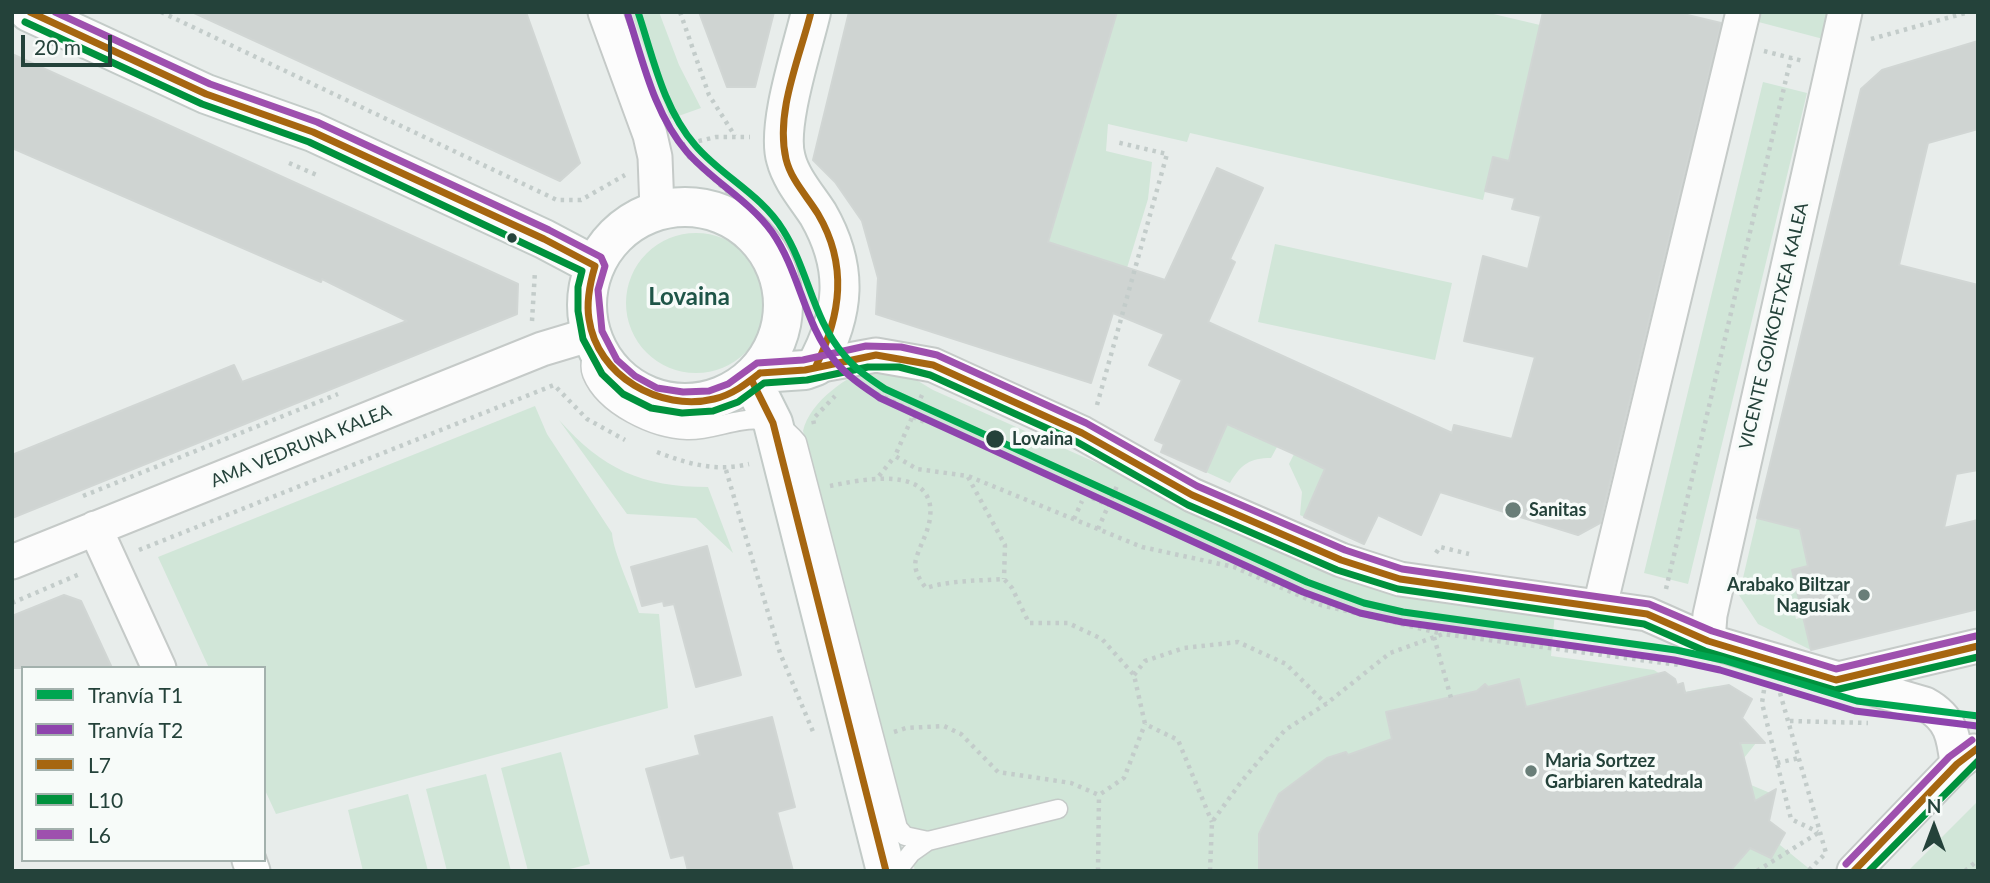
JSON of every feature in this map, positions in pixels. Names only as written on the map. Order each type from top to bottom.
[{"type":"main road","points":[[29,12],[206,94],[313,132],[544,239],[595,266]]},
{"type":"main road","points":[[811,12],[788,106],[783,140],[786,159],[833,247],[838,274],[839,315],[827,379],[804,370],[756,377],[733,393],[711,401],[682,404],[654,398],[629,385],[609,366],[594,338],[588,311],[589,288],[595,266],[610,241],[631,221],[657,209],[691,204],[710,208],[728,217],[765,250],[778,275],[784,296],[782,317],[756,377],[773,423],[886,871]]},
{"type":"street","points":[[605,12],[650,135],[655,157],[657,209]]},
{"type":"street","points":[[1600,606],[1743,12]]},
{"type":"street","name":"VICENTE GOIKOETXEA KALEA","points":[[1698,654],[1710,615],[1845,12]]},
{"type":"street","name":"AMA VEDRUNA KALEA","points":[[12,562],[542,349],[594,338]]},
{"type":"street","points":[[827,379],[876,355],[933,365],[1082,433],[1192,495],[1341,560],[1400,579],[1647,614],[1698,654],[1836,680],[1925,704],[1940,712],[1954,736],[1970,753],[1854,871]]},
{"type":"street","points":[[95,528],[158,666]]},
{"type":"street","points":[[1836,680],[1978,646]]},
{"type":"lane","points":[[594,338],[591,373],[604,391],[637,416],[684,430],[711,430],[748,420],[773,423],[790,433],[802,453],[898,828],[905,835],[928,841]]},
{"type":"lane","points":[[897,871],[911,853],[928,841],[1058,809]]},
{"type":"path","points":[[161,12],[557,200],[535,270],[531,317],[554,385],[587,419],[628,441]]},
{"type":"path","points":[[680,12],[709,95],[736,137]]},
{"type":"path","points":[[1867,40],[1969,12]]},
{"type":"path","points":[[1736,44],[1832,68]]},
{"type":"path","points":[[1663,601],[1791,58]]},
{"type":"path","points":[[1098,403],[1167,154],[1116,142]]},
{"type":"path","points":[[814,429],[813,419],[827,379]]},
{"type":"path","points":[[858,384],[915,412],[895,456],[878,477]]},
{"type":"path","points":[[12,603],[554,385]]},
{"type":"path","points":[[913,416],[927,423]]},
{"type":"path","points":[[650,449],[684,462],[726,470],[780,653],[817,742]]},
{"type":"path","points":[[895,456],[917,470],[968,477],[1142,547],[1234,567],[1321,605],[1443,634],[1698,654]]},
{"type":"path","points":[[829,500],[826,486],[878,477],[901,478],[920,490],[928,499],[931,515],[925,542],[916,560],[918,577],[926,588],[950,581],[974,583],[1004,579]]},
{"type":"path","points":[[968,477],[1005,545],[1004,579],[1012,588],[1029,623],[1068,623],[1102,639],[1134,675],[1145,724],[1124,778],[1099,795]]},
{"type":"path","points":[[1092,498],[1109,505]]},
{"type":"path","points":[[1073,519],[1082,501]]},
{"type":"path","points":[[1212,822],[1241,782],[1285,730],[1326,704],[1390,653],[1443,634]]},
{"type":"path","points":[[1434,637],[1451,698]]},
{"type":"path","points":[[1134,675],[1145,661],[1184,648],[1238,642],[1286,664],[1326,704]]},
{"type":"path","points":[[1752,683],[1779,690],[1826,853],[1808,871]]},
{"type":"path","points":[[1764,692],[1762,703],[1791,819],[1819,832]]},
{"type":"path","points":[[887,721],[890,734],[906,728],[944,726],[961,734],[998,772],[1070,783],[1099,795]]},
{"type":"path","points":[[1145,724],[1178,740],[1212,822],[1210,871]]},
{"type":"path","points":[[1777,762],[1799,758]]},
{"type":"path","points":[[1098,871],[1099,795]]},
{"type":"path","points":[[1757,871],[1819,832]]},
{"type":"path","points":[[1965,871],[1978,860]]},
{"type":"green space","points":[[631,12],[659,12],[679,65],[701,108],[670,119]]},
{"type":"green space","points":[[1117,12],[1485,12],[1540,25],[1509,161],[1493,158],[1483,200],[1190,133],[1187,142],[1108,124],[1106,151],[1152,162],[1148,199],[1127,268],[1048,242]]},
{"type":"green space","points":[[1753,12],[1835,12],[1827,40],[1751,20]]},
{"type":"green space","points":[[1763,82],[1807,93],[1688,584],[1644,573]]},
{"type":"green space","points":[[696,233],[723,238],[746,253],[761,276],[766,303],[761,330],[746,353],[723,368],[696,373],[669,368],[646,353],[631,330],[626,303],[631,276],[646,253],[669,238]]},
{"type":"green space","points":[[1275,244],[1452,283],[1435,360],[1258,322]]},
{"type":"green space","points":[[876,366],[913,378],[933,390],[1324,564],[1555,612],[1551,656],[1654,670],[1671,681],[1676,680],[1677,685],[1683,683],[1686,692],[1714,686],[1736,690],[1751,701],[1739,715],[1752,733],[1760,738],[1744,758],[1751,785],[1775,795],[1773,802],[1770,802],[1766,825],[1784,833],[1780,845],[1812,871],[915,871],[803,431],[813,409],[832,391],[854,376]]},
{"type":"green space","points":[[535,406],[547,434],[612,533],[619,561],[639,613],[659,614],[668,708],[276,814],[266,792],[266,666],[208,666],[158,557]]},
{"type":"green space","points":[[559,420],[591,451],[625,472],[663,483],[708,487],[733,553],[696,518],[627,514]]},
{"type":"green space","points":[[1227,424],[1277,447],[1271,458],[1257,459],[1242,467],[1230,483],[1206,472]]},
{"type":"green space","points":[[1294,454],[1335,473],[1320,480],[1304,517],[1300,515],[1302,492],[1289,464]]},
{"type":"green space","points":[[1757,518],[1800,529],[1811,558],[1808,566],[1792,570],[1800,602],[1793,604],[1796,619],[1803,617],[1811,650],[1758,624],[1739,595]]},
{"type":"green space","points":[[561,752],[590,864],[562,871],[528,871],[501,768]]},
{"type":"green space","points":[[486,774],[511,871],[447,871],[426,789]]},
{"type":"green space","points":[[408,794],[428,871],[363,871],[348,810]]},
{"type":"green space","points":[[1978,801],[1978,871],[1908,871]]},
{"type":"building","points":[[192,12],[526,12],[580,163],[560,181]]},
{"type":"building","points":[[699,12],[774,12],[755,87],[727,87]]},
{"type":"building","points":[[849,12],[1117,12],[1048,242],[1165,280],[1217,168],[1263,188],[1230,259],[1235,262],[1208,322],[1452,433],[1454,425],[1512,439],[1535,357],[1464,341],[1483,256],[1528,269],[1541,216],[1512,209],[1515,198],[1485,191],[1493,157],[1509,161],[1543,12],[1675,12],[1721,23],[1600,523],[1578,535],[1440,492],[1421,535],[1378,515],[1364,544],[1304,517],[1325,469],[1294,454],[1227,424],[1206,472],[1161,452],[1164,444],[1155,440],[1182,380],[1149,365],[1164,334],[1113,313],[1091,383],[876,314],[878,278],[862,221],[835,182],[813,160]]},
{"type":"building","points":[[1978,41],[1978,129],[1928,143],[1899,265],[1978,285],[1978,470],[1956,474],[1944,528],[1978,520],[1978,609],[1811,650],[1792,570],[1808,566],[1800,529],[1757,518],[1861,89],[1882,70]]},
{"type":"building","points":[[12,54],[518,284],[517,314],[12,518],[12,455],[234,365],[242,382],[407,321],[322,279],[321,282],[12,148]]},
{"type":"building","points":[[707,546],[741,675],[696,687],[674,604],[664,606],[663,601],[642,606],[631,567]]},
{"type":"building","points":[[64,595],[81,601],[111,666],[12,668],[12,616]]},
{"type":"building","name":"Maria Sortzez Garbiaren katedrala","points":[[1665,672],[1675,679],[1677,685],[1683,683],[1685,693],[1729,685],[1752,699],[1742,718],[1765,743],[1740,743],[1755,801],[1776,789],[1769,821],[1785,833],[1771,858],[1750,848],[1730,871],[1259,871],[1259,834],[1279,794],[1327,758],[1346,752],[1348,755],[1392,739],[1386,712],[1477,691],[1485,684],[1488,687],[1519,679],[1526,707]]},
{"type":"building","points":[[772,717],[795,807],[777,812],[793,871],[688,871],[684,855],[671,858],[646,769],[700,755],[695,736]]},
{"type":"tram line","name":"T1","points":[[638,12],[660,82],[684,131],[705,156],[774,217],[792,245],[818,310],[834,341],[853,365],[885,389],[1307,582],[1364,603],[1403,612],[1676,650],[1723,660],[1857,701],[1978,716]]},
{"type":"tram line","name":"T2","points":[[628,15],[658,104],[676,137],[697,162],[753,210],[772,232],[825,346],[845,372],[880,398],[1303,592],[1360,613],[1402,622],[1674,660],[1720,670],[1855,711],[1977,726]]},
{"type":"transit line","name":"L7","points":[[30,12],[206,94],[313,132],[544,239],[595,266],[588,306],[594,339],[604,357],[618,373],[634,385],[673,400],[693,402],[727,395],[760,373]]},
{"type":"transit line","name":"L6","points":[[55,12],[210,84],[317,122],[601,257],[605,266],[598,290],[602,331],[617,360],[635,376],[657,388],[683,392],[709,391],[728,384],[757,363],[803,360],[866,346],[901,347],[937,355],[1086,423],[1197,486],[1345,550],[1402,569],[1649,604],[1712,631],[1836,669],[1976,636]]},
{"type":"transit line","name":"L7","points":[[811,12],[790,85],[783,141],[792,174],[828,233],[837,271],[836,309],[816,366]]},
{"type":"transit line","name":"L10","points":[[25,22],[202,104],[309,142],[582,271],[578,287],[578,311],[583,339],[602,374],[623,394],[651,408],[682,413],[713,411],[738,402],[764,383],[807,380],[868,367],[899,367],[930,375],[1077,442],[1188,505],[1337,570],[1398,589],[1644,624],[1705,651],[1835,690],[1978,657]]},
{"type":"transit line","name":"L7","points":[[760,373],[805,370],[876,355],[933,365],[1082,433],[1192,495],[1341,560],[1400,579],[1647,614],[1708,641],[1836,680],[1978,646]]},
{"type":"transit line","name":"L7","points":[[752,381],[773,423],[886,871]]},
{"type":"transit line","name":"L6","points":[[1846,864],[1949,757],[1972,740]]},
{"type":"transit line","name":"L7","points":[[1854,871],[1957,764],[1978,748]]},
{"type":"transit line","name":"L10","points":[[1869,871],[1978,761]]},
{"type":"place","name":"Lovaina","points":[[995,439]]},
{"type":"place","name":"Sanitas","points":[[1513,510]]},
{"type":"place","name":"Arabako Biltzar Nagusiak","points":[[1864,595]]},
{"type":"place","name":"Maria Sortzez Garbiaren katedrala","points":[[1531,771]]},
{"type":"district","name":"Lovaina","points":[[689,297]]}]
